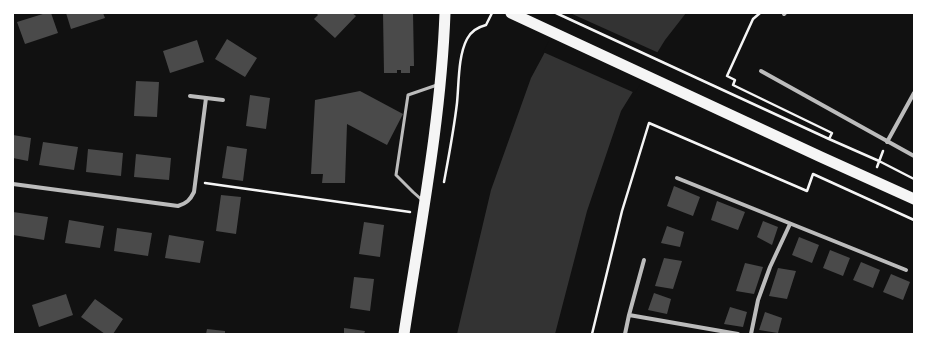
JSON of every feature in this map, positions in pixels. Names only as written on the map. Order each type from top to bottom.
[{"type":"highway","points":[[404,334],[433,147],[440,84],[445,13]]},
{"type":"highway","points":[[511,13],[914,199]]},
{"type":"street","points":[[761,71],[914,156]]},
{"type":"street","points":[[887,142],[914,94]]},
{"type":"street","points":[[190,96],[223,100]]},
{"type":"street","points":[[13,184],[178,206],[185,204],[194,192],[206,98]]},
{"type":"street","points":[[677,178],[906,270]]},
{"type":"street","points":[[751,334],[758,300],[770,267],[790,224]]},
{"type":"street","points":[[625,334],[644,260]]},
{"type":"street","points":[[629,314],[738,334]]},
{"type":"lane","points":[[424,201],[396,175],[408,95],[440,84]]},
{"type":"path","points":[[443,186],[455,118],[461,57],[470,33],[475,29],[486,25],[492,13]]},
{"type":"path","points":[[556,13],[879,161],[914,179]]},
{"type":"path","points":[[592,334],[622,211],[649,123],[807,191],[813,174],[914,220]]},
{"type":"path","points":[[872,179],[887,142]]},
{"type":"path","points":[[195,181],[422,214]]},
{"type":"shaded area","points":[[566,13],[686,13],[665,40],[621,111],[587,211],[555,334],[457,334],[491,190],[531,78]]},
{"type":"pier","points":[[564,13],[570,13],[659,53],[635,93],[543,52]]},
{"type":"building","points":[[46,13],[51,13],[58,33],[25,44],[17,22]]},
{"type":"building","points":[[66,13],[103,13],[105,18],[71,29]]},
{"type":"building","points":[[316,13],[352,13],[356,16],[335,38],[314,19],[318,15]]},
{"type":"building","points":[[383,13],[413,13],[414,66],[410,66],[410,73],[401,73],[401,70],[397,70],[397,73],[384,73]]},
{"type":"building","points":[[227,39],[257,58],[245,77],[215,59]]},
{"type":"building","points":[[197,40],[204,62],[170,73],[163,51]]},
{"type":"building","points":[[136,81],[159,82],[157,117],[134,116]]},
{"type":"building","points":[[360,91],[403,114],[387,145],[347,124],[345,183],[322,183],[323,174],[311,174],[315,100]]},
{"type":"building","points":[[250,95],[270,98],[266,129],[246,126]]},
{"type":"building","points":[[13,135],[31,138],[28,161],[13,158]]},
{"type":"building","points":[[43,142],[78,147],[74,170],[39,165]]},
{"type":"building","points":[[227,146],[247,149],[243,181],[222,178]]},
{"type":"building","points":[[88,149],[123,153],[121,176],[86,172]]},
{"type":"building","points":[[136,154],[171,158],[169,180],[134,177]]},
{"type":"building","points":[[674,186],[700,197],[693,216],[667,206]]},
{"type":"building","points":[[221,195],[241,197],[236,234],[216,231]]},
{"type":"building","points":[[717,201],[745,212],[738,230],[711,220]]},
{"type":"building","points":[[13,212],[48,217],[44,240],[13,235]]},
{"type":"building","points":[[69,220],[104,226],[100,248],[65,243]]},
{"type":"building","points":[[763,221],[778,227],[772,245],[757,237]]},
{"type":"building","points":[[364,222],[384,225],[380,257],[359,254]]},
{"type":"building","points":[[667,226],[684,232],[680,247],[661,243]]},
{"type":"building","points":[[117,228],[152,233],[148,256],[114,251]]},
{"type":"building","points":[[169,235],[204,241],[200,263],[165,258]]},
{"type":"building","points":[[799,237],[819,245],[812,263],[792,255]]},
{"type":"building","points":[[830,250],[850,258],[843,276],[823,268]]},
{"type":"building","points":[[664,258],[682,261],[673,289],[655,286]]},
{"type":"building","points":[[861,262],[880,270],[873,288],[853,280]]},
{"type":"building","points":[[745,263],[763,267],[754,294],[736,291]]},
{"type":"building","points":[[778,268],[796,271],[787,299],[769,296]]},
{"type":"building","points":[[891,274],[910,282],[903,300],[883,292]]},
{"type":"building","points":[[354,277],[374,279],[370,311],[350,308]]},
{"type":"building","points":[[654,293],[671,299],[667,314],[648,310]]},
{"type":"building","points":[[66,294],[73,315],[39,327],[32,305]]},
{"type":"building","points":[[95,299],[123,319],[113,334],[105,334],[81,317]]},
{"type":"building","points":[[730,307],[747,312],[743,327],[724,324]]},
{"type":"building","points":[[765,312],[782,318],[778,333],[759,330]]},
{"type":"building","points":[[344,328],[365,331],[364,334],[344,334]]},
{"type":"building","points":[[207,329],[225,331],[225,334],[206,334]]}]
